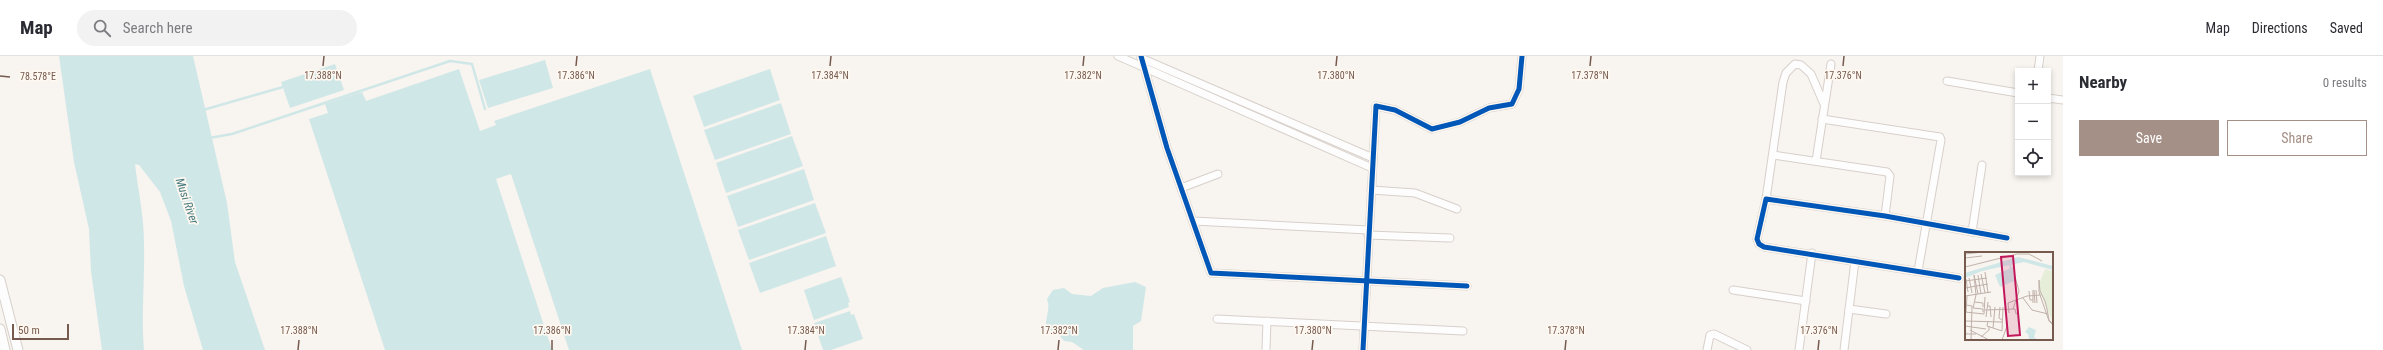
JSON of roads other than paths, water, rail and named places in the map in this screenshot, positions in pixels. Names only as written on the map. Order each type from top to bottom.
[{"type":"street","points":[[1118,56],[1143,69],[1372,168]]},
{"type":"street","points":[[1363,350],[1368,232],[1376,106],[1395,110],[1432,129],[1460,122],[1488,108],[1508,105],[1515,100],[1519,89],[1522,56]]},
{"type":"street","points":[[2038,68],[2040,56]]},
{"type":"street","points":[[1141,57],[1143,69],[1181,188],[1211,273],[1467,286]]},
{"type":"street","points":[[1141,57],[1373,158]]},
{"type":"street","points":[[1824,104],[1807,69],[1796,64],[1791,67],[1783,82],[1766,200],[1757,239],[1759,244],[1959,278]]},
{"type":"street","points":[[1816,161],[1831,64]]},
{"type":"street","points":[[1947,81],[2015,92]]},
{"type":"street","points":[[2051,98],[2063,100]]},
{"type":"street","points":[[1260,120],[1263,111]]},
{"type":"street","points":[[1822,119],[1940,137],[1941,140],[1925,224],[1918,271]]},
{"type":"street","points":[[1773,155],[1887,172],[1890,176],[1885,216]]},
{"type":"street","points":[[1972,232],[1982,165]]},
{"type":"street","points":[[1181,188],[1218,174]]},
{"type":"street","points":[[1371,190],[1415,193],[1457,209]]},
{"type":"street","points":[[1766,200],[1885,216],[2007,238]]},
{"type":"street","points":[[1193,221],[1450,238]]},
{"type":"street","points":[[1800,350],[1812,253]]},
{"type":"street","points":[[1844,350],[1855,261]]},
{"type":"street","points":[[0,280],[18,350]]},
{"type":"street","points":[[1733,290],[1806,301]]},
{"type":"street","points":[[1849,309],[1886,314]]},
{"type":"street","points":[[1217,319],[1463,331]]},
{"type":"street","points":[[1266,349],[1267,321]]},
{"type":"street","points":[[0,330],[5,350]]},
{"type":"street","points":[[1706,350],[1710,335],[1714,334],[1747,350]]},
{"type":"water","name":"Musi River","points":[[59,56],[193,56],[227,203],[235,262],[265,350],[203,350],[184,286],[171,221],[160,192],[139,165],[135,164],[144,233],[144,350],[102,350],[91,271],[89,229],[74,162]]},
{"type":"water","points":[[545,60],[553,88],[488,108],[479,80]]},
{"type":"water","points":[[335,64],[344,90],[290,108],[281,82]]},
{"type":"water","points":[[459,69],[480,131],[496,125],[494,121],[650,69],[742,350],[569,350],[511,174],[496,179],[552,350],[385,350],[309,119],[328,113],[325,104],[362,92],[366,101]]},
{"type":"water","points":[[770,69],[780,100],[704,127],[693,96]]},
{"type":"water","points":[[781,103],[791,134],[715,160],[704,130]]},
{"type":"water","points":[[792,136],[803,166],[726,193],[716,163]]},
{"type":"water","points":[[804,169],[814,200],[738,227],[727,196]]},
{"type":"water","points":[[815,203],[826,233],[749,260],[738,230]]},
{"type":"water","points":[[826,236],[836,266],[760,293],[749,263]]},
{"type":"water","points":[[841,277],[850,302],[848,303],[849,307],[814,320],[804,290]]},
{"type":"water","points":[[1135,282],[1146,287],[1141,321],[1133,326],[1133,350],[1084,350],[1072,342],[1064,341],[1060,336],[1046,328],[1048,310],[1047,299],[1053,290],[1064,288],[1072,294],[1091,296],[1103,288]]},
{"type":"water","points":[[850,311],[851,315],[854,314],[863,339],[831,350],[823,350],[814,323]]},
{"type":"waterway","points":[[209,138],[232,134],[450,61],[472,64],[485,109]]},
{"type":"waterway","points":[[203,110],[283,87]]}]
